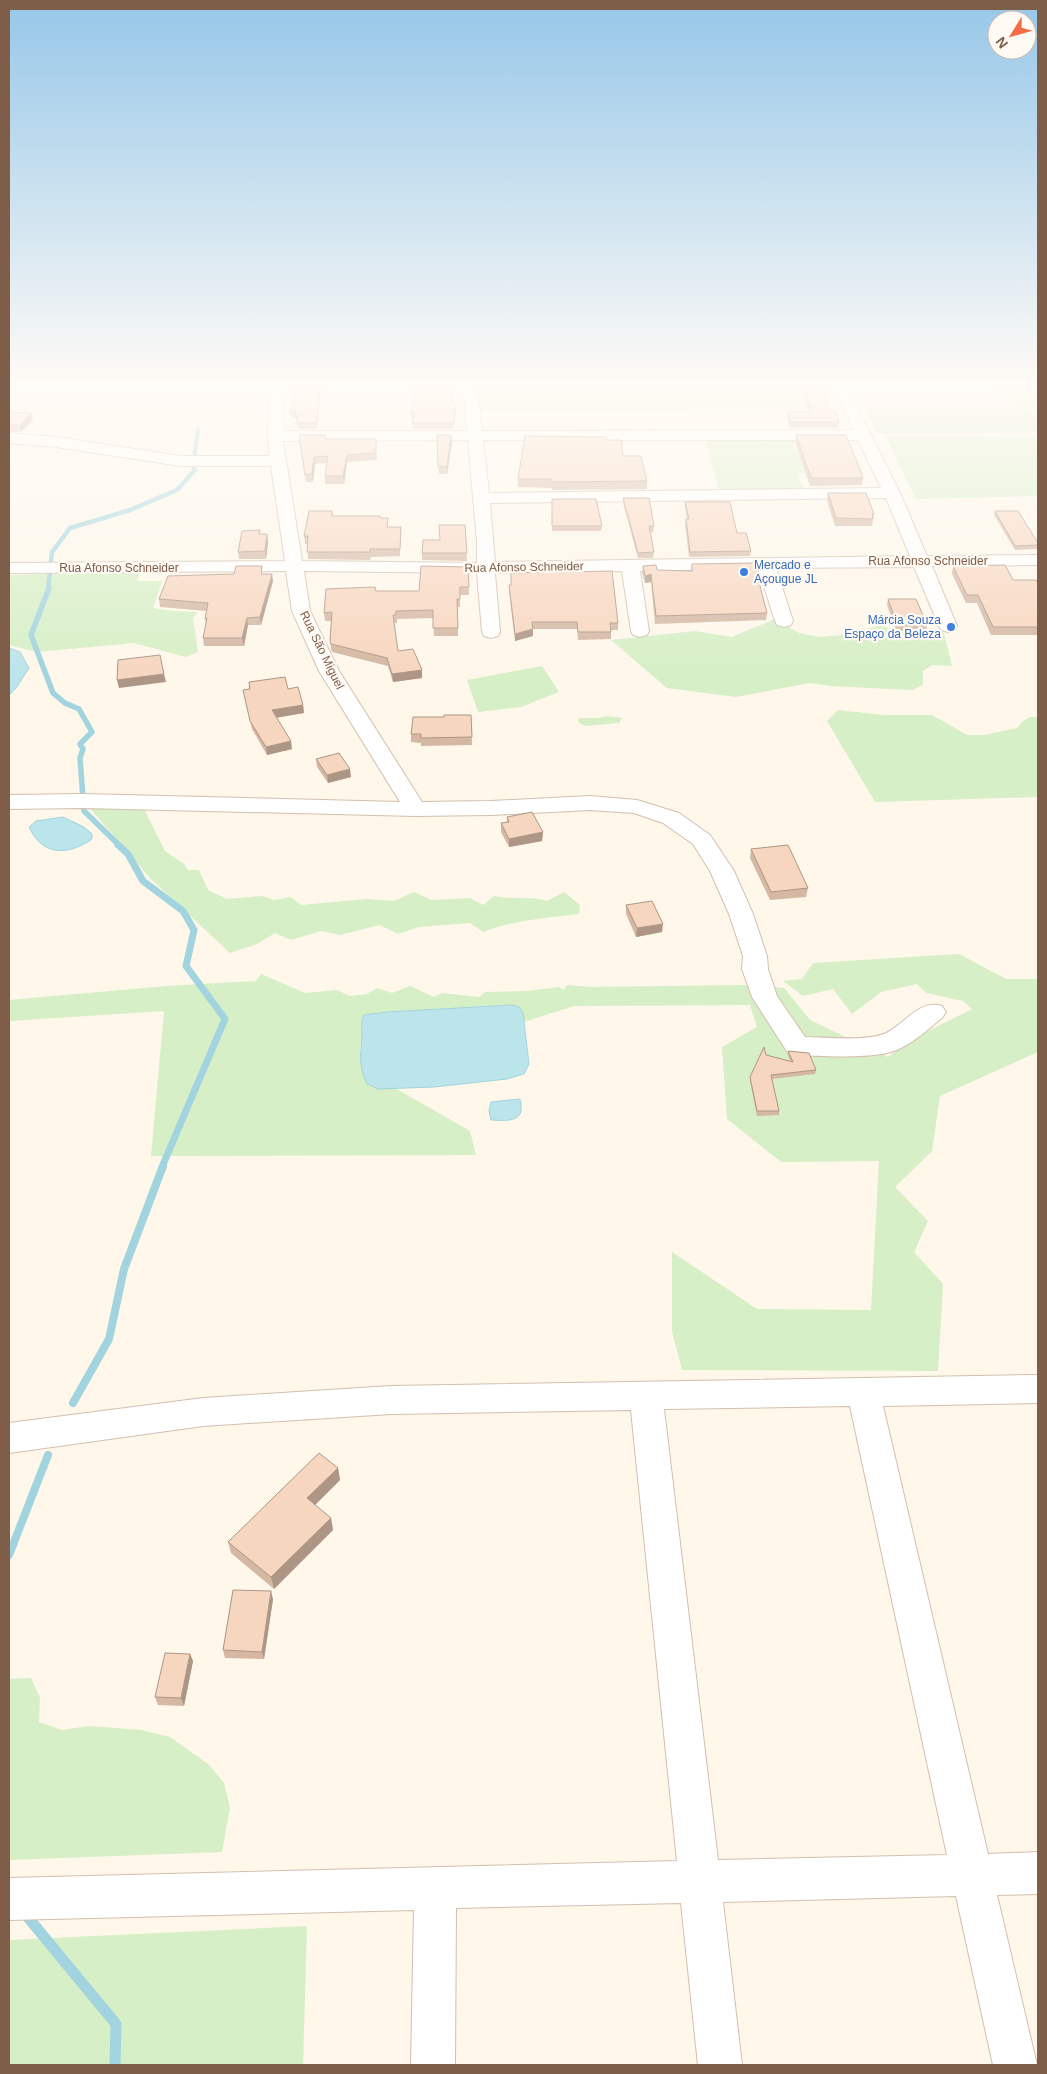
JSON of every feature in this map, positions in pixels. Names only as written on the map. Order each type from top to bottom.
[{"type":"street","name":"Rua São Miguel","points":[[282,481],[301,611],[329,671],[415,809]]},
{"type":"street","points":[[480,481],[491,632]]},
{"type":"street","points":[[886,481],[948,626]]},
{"type":"street","points":[[482,498],[892,493]]},
{"type":"street","name":"Rua Afonso Schneider","points":[[9,568],[294,566],[486,568],[1038,560]]},
{"type":"street","points":[[764,563],[784,621]]},
{"type":"street","points":[[630,566],[640,631]]},
{"type":"street","points":[[9,802],[83,801],[415,809],[491,808],[590,803],[637,806],[671,818],[702,840],[722,871],[755,956],[755,969],[765,997],[797,1046],[858,1047],[892,1042],[933,1012]]},
{"type":"street","points":[[9,1438],[203,1412],[390,1400],[1038,1389]]},
{"type":"street","points":[[863,1392],[1015,2065]]},
{"type":"street","points":[[646,1396],[720,2065]]},
{"type":"street","points":[[9,1899],[1038,1872]]},
{"type":"street","points":[[433,2065],[436,1888]]},
{"type":"green space","points":[[717,481],[800,481],[803,489],[719,490]]},
{"type":"green space","points":[[907,481],[1038,481],[1038,496],[916,499]]},
{"type":"green space","points":[[141,571],[137,581],[162,581],[153,608],[198,612],[193,618],[198,652],[186,657],[134,643],[36,652],[9,645],[9,575]]},
{"type":"green space","points":[[775,619],[799,633],[819,637],[844,635],[881,625],[898,632],[944,633],[952,666],[932,665],[923,671],[923,685],[912,690],[830,686],[810,683],[736,697],[667,688],[611,640],[695,631],[732,637]]},
{"type":"green space","points":[[542,666],[559,692],[521,707],[478,712],[467,680]]},
{"type":"green space","points":[[838,710],[884,715],[932,715],[967,735],[984,735],[1017,728],[1030,717],[1038,717],[1038,797],[875,802],[827,721]]},
{"type":"green space","points":[[606,716],[622,718],[619,723],[585,726],[578,722],[579,718]]},
{"type":"green space","points":[[88,806],[144,809],[165,851],[184,864],[188,870],[199,870],[208,890],[227,899],[263,896],[274,900],[291,897],[301,905],[367,899],[394,901],[414,892],[431,900],[470,898],[483,905],[494,896],[547,901],[564,892],[580,905],[579,914],[518,922],[483,932],[470,923],[419,927],[398,934],[380,925],[340,935],[321,931],[291,940],[275,933],[257,944],[230,953],[150,878]]},
{"type":"green space","points":[[959,954],[1006,979],[1038,979],[1038,1052],[940,1096],[932,1151],[895,1187],[928,1221],[914,1252],[943,1284],[938,1371],[682,1370],[672,1331],[672,1252],[757,1309],[871,1310],[879,1161],[781,1162],[727,1119],[722,1047],[757,1027],[750,1005],[574,1006],[524,1022],[523,1013],[500,1005],[364,1015],[361,1022],[360,1050],[378,1089],[395,1088],[470,1131],[476,1155],[151,1156],[164,1011],[9,1021],[9,1000],[166,986],[256,981],[261,974],[305,993],[337,990],[350,996],[367,994],[377,988],[392,993],[410,986],[434,997],[442,993],[479,997],[485,992],[528,991],[559,987],[564,990],[567,985],[591,987],[745,985],[784,988],[810,1020],[888,1057],[912,1039],[972,1009],[963,1001],[926,993],[917,984],[881,992],[852,1014],[833,989],[803,996],[783,981],[802,979],[813,963]]},
{"type":"green space","points":[[31,1678],[40,1698],[39,1722],[62,1730],[89,1726],[141,1730],[170,1737],[208,1764],[224,1783],[230,1808],[222,1852],[9,1860],[9,1679]]},
{"type":"green space","points":[[307,1926],[303,2065],[9,2065],[9,1940]]},
{"type":"water","points":[[9,648],[20,652],[29,668],[9,695]]},
{"type":"water","points":[[63,817],[84,827],[92,834],[92,839],[74,848],[56,850],[41,844],[34,837],[29,827],[36,821]]},
{"type":"water","points":[[512,1005],[519,1007],[523,1013],[529,1064],[524,1074],[507,1079],[434,1087],[378,1089],[367,1084],[362,1071],[361,1059],[362,1022],[364,1015]]},
{"type":"water","points":[[520,1099],[521,1112],[518,1116],[510,1120],[491,1120],[489,1111],[491,1102]]},
{"type":"building","points":[[552,481],[647,481],[552,482]]},
{"type":"building","points":[[828,493],[866,493],[874,514],[872,514],[873,519],[836,518]]},
{"type":"building","points":[[623,498],[649,498],[654,526],[649,526],[654,552],[638,553]]},
{"type":"building","points":[[552,499],[596,499],[602,526],[552,526]]},
{"type":"building","points":[[685,502],[730,502],[737,533],[746,533],[751,551],[690,552],[686,519],[689,519]]},
{"type":"building","points":[[309,511],[332,511],[332,516],[380,516],[380,518],[388,518],[387,527],[401,527],[400,549],[370,549],[370,552],[307,552],[308,536],[304,536]]},
{"type":"building","points":[[995,511],[1018,511],[1038,545],[1015,546]]},
{"type":"building","points":[[439,525],[465,525],[467,553],[422,553],[423,540],[440,540]]},
{"type":"building","points":[[260,530],[259,534],[267,534],[265,551],[238,552],[242,531]]},
{"type":"building","points":[[754,563],[767,613],[656,616],[651,574],[645,576],[643,566],[656,565],[657,570],[692,571],[692,564]]},
{"type":"building","points":[[1005,565],[1013,580],[1036,580],[1038,584],[1038,627],[993,627],[978,595],[967,595],[953,566]]},
{"type":"building","points":[[236,566],[262,566],[261,574],[272,574],[260,617],[247,618],[242,638],[203,638],[208,603],[159,599],[168,576],[234,574]]},
{"type":"building","points":[[421,566],[468,567],[469,587],[460,587],[460,599],[457,599],[458,628],[433,628],[433,610],[396,611],[396,615],[393,615],[398,651],[413,649],[422,670],[392,674],[387,658],[331,644],[332,612],[324,613],[326,589],[375,587],[376,591],[419,591]]},
{"type":"building","points":[[612,571],[618,623],[610,623],[611,632],[578,632],[577,622],[532,622],[533,629],[515,634],[509,585],[511,585],[511,573]]},
{"type":"building","points":[[888,599],[916,599],[927,625],[897,624]]},
{"type":"building","points":[[160,655],[164,674],[117,680],[118,660]]},
{"type":"building","points":[[285,677],[288,689],[298,687],[303,705],[272,710],[291,741],[266,747],[250,721],[243,690],[250,689],[249,682]]},
{"type":"building","points":[[444,715],[471,715],[472,737],[421,738],[421,734],[411,734],[413,717],[444,717]]},
{"type":"building","points":[[339,753],[350,769],[327,775],[316,759]]},
{"type":"building","points":[[532,812],[543,832],[509,839],[501,823],[509,822],[507,817]]},
{"type":"building","points":[[788,845],[808,888],[771,892],[751,849]]},
{"type":"building","points":[[652,901],[663,924],[637,928],[626,905]]},
{"type":"building","points":[[764,1047],[766,1055],[793,1062],[788,1051],[809,1053],[816,1070],[771,1075],[779,1111],[757,1111],[750,1077]]},
{"type":"building","points":[[319,1453],[338,1468],[307,1498],[331,1518],[271,1577],[228,1542]]},
{"type":"building","points":[[233,1590],[271,1591],[262,1652],[223,1650]]},
{"type":"building","points":[[165,1653],[190,1654],[181,1698],[155,1697]]},
{"type":"waterway","points":[[48,589],[52,552],[70,528],[130,510],[177,490],[185,481]]},
{"type":"waterway","points":[[49,588],[31,635],[53,693],[65,703],[79,709],[92,732],[80,744],[83,749],[80,758],[84,811],[120,846]]},
{"type":"waterway","points":[[118,845],[128,854],[143,881],[183,911],[194,930],[186,966],[225,1019],[162,1167]]},
{"type":"waterway","points":[[73,1403],[109,1339],[124,1269],[163,1166]]},
{"type":"waterway","points":[[9,1555],[48,1455]]},
{"type":"waterway","points":[[26,1915],[116,2024],[115,2065]]},
{"type":"place","name":"Mercado e Açougue JL","points":[[744,572]]},
{"type":"place","name":"Márcia Souza Espaço da Beleza","points":[[951,627]]}]
